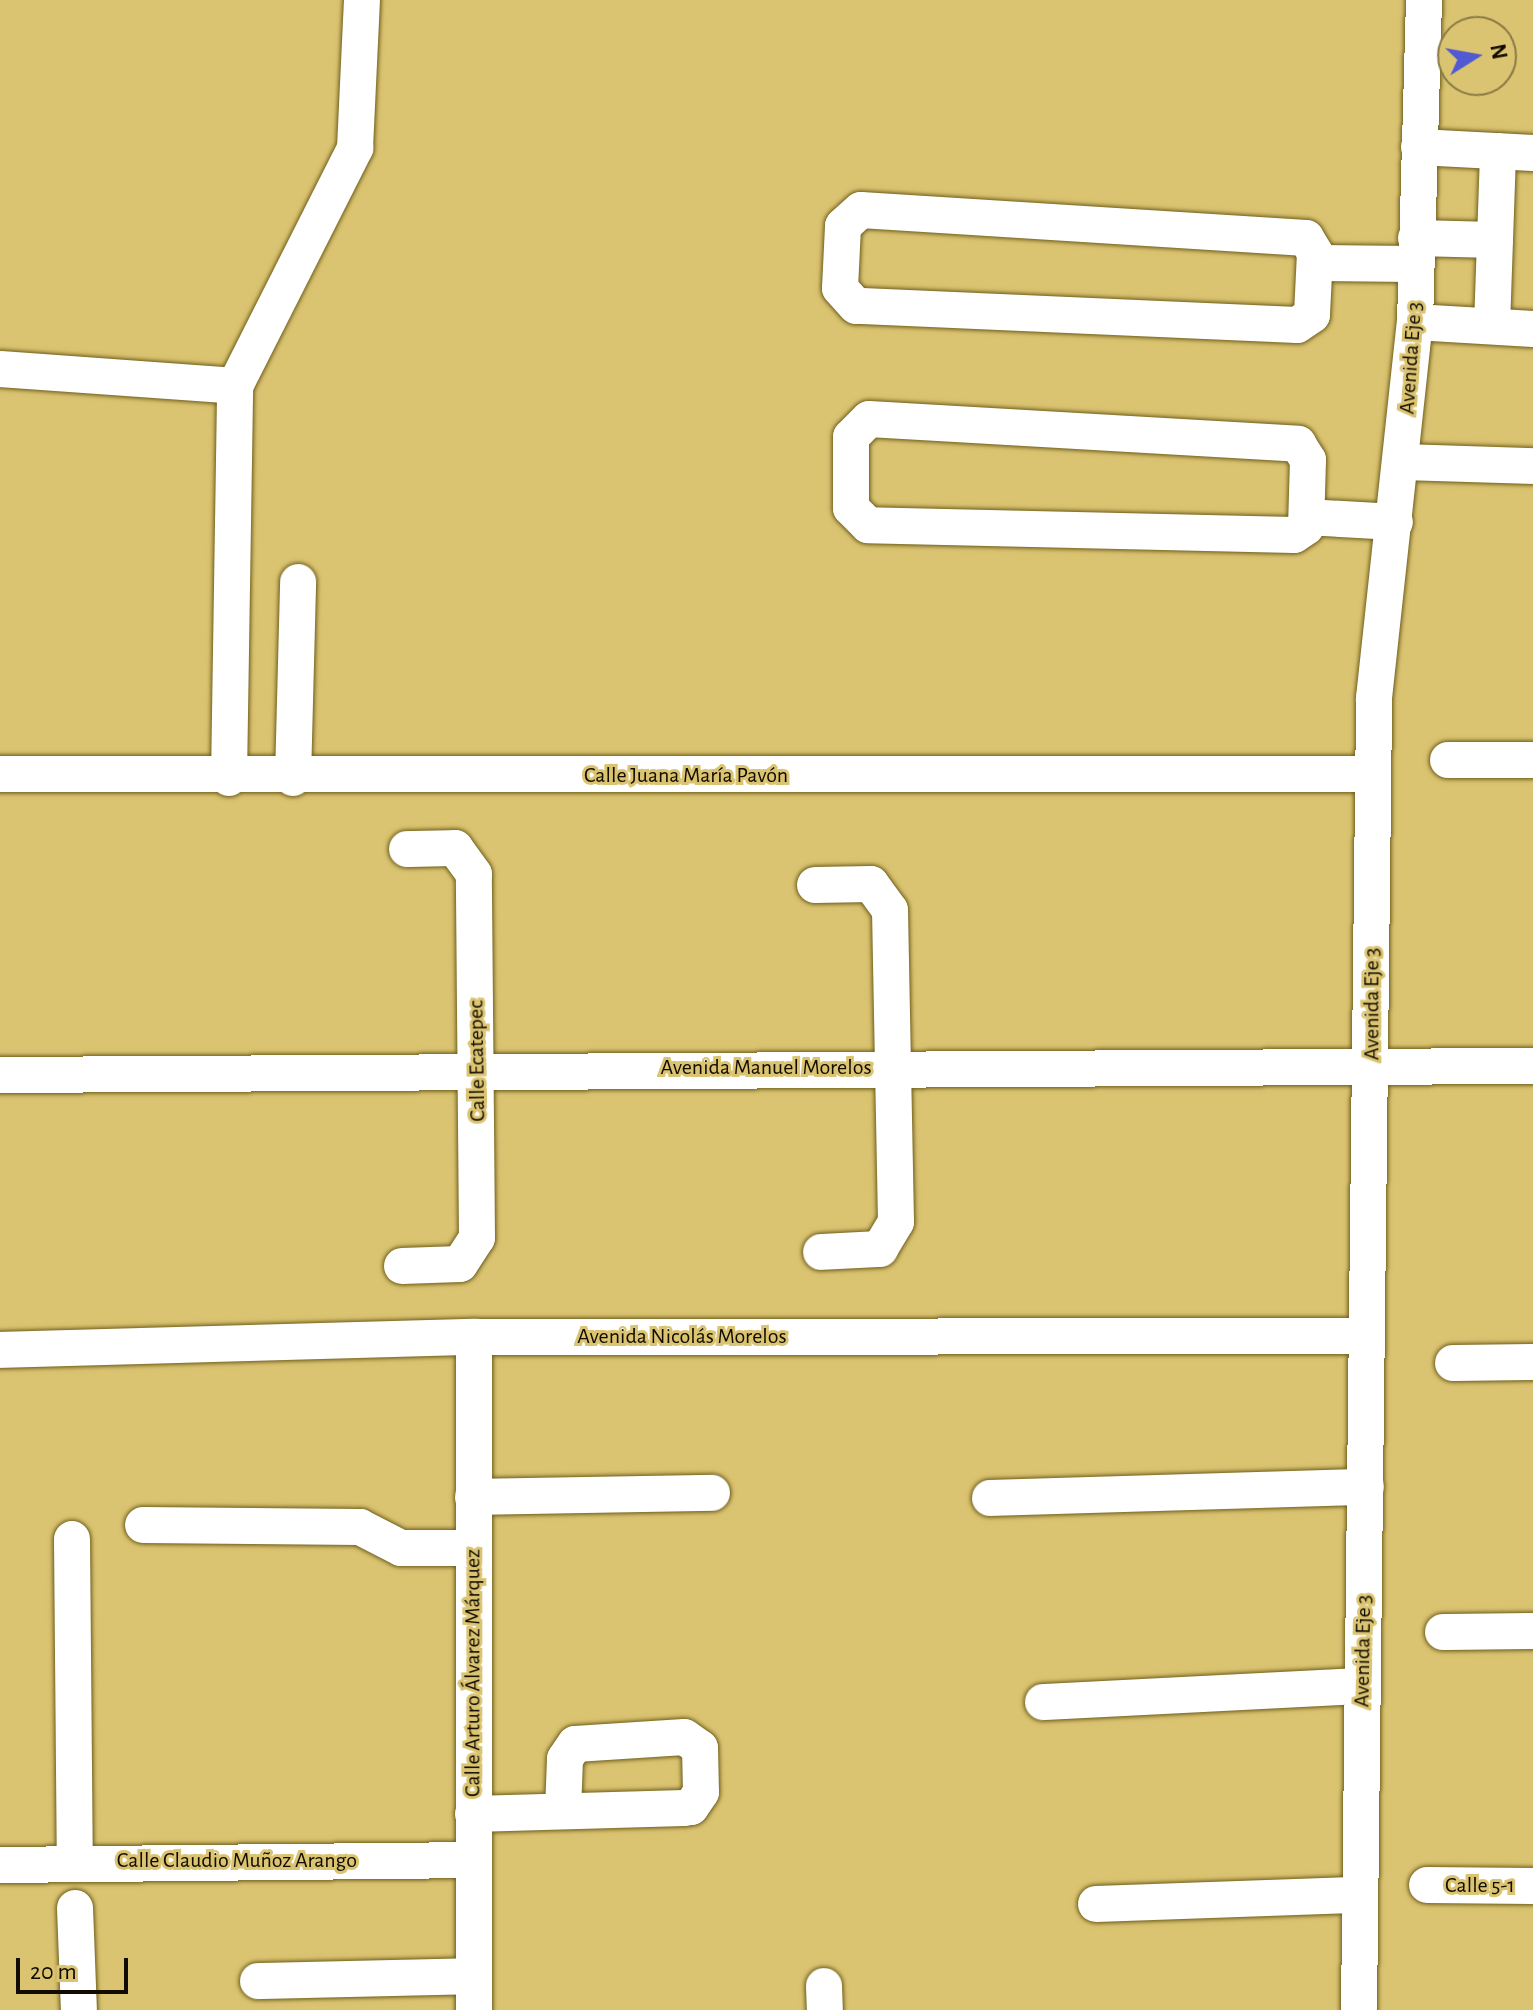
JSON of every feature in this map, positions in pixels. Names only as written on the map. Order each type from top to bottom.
[{"type":"street","points":[[229,778],[235,386],[355,148],[362,0]]},
{"type":"street","name":"Avenida Eje 3","points":[[1359,2010],[1376,638],[1404,462],[1415,322],[1424,0]]},
{"type":"street","points":[[1419,147],[1516,152],[1495,240],[1492,326]]},
{"type":"street","points":[[861,210],[1299,237],[1314,246],[1315,263],[1312,315],[1297,325],[856,306],[840,288],[845,219],[861,210]]},
{"type":"street","points":[[1315,263],[1495,240]]},
{"type":"street","points":[[1415,322],[1533,329]]},
{"type":"street","points":[[0,369],[235,386]]},
{"type":"street","points":[[869,419],[1292,443],[1307,454],[1307,517],[1304,530],[1294,535],[868,525],[851,508],[852,430],[869,419]]},
{"type":"street","points":[[1404,462],[1533,466]]},
{"type":"street","points":[[1307,517],[1395,522]]},
{"type":"street","points":[[293,778],[298,582]]},
{"type":"street","points":[[1448,760],[1533,760]]},
{"type":"street","name":"Calle Juana María Pavón","points":[[0,774],[229,778],[1373,774]]},
{"type":"street","name":"Calle Ecatepec","points":[[402,1266],[460,1264],[475,1249],[477,1069],[471,864],[455,848],[407,849]]},
{"type":"street","points":[[815,885],[871,884],[887,899],[895,1234],[880,1249],[821,1252]]},
{"type":"street","name":"Avenida Manuel Morelos","points":[[0,1075],[477,1069],[1533,1066]]},
{"type":"street","name":"Avenida Nicolás Morelos","points":[[0,1350],[474,1337],[1365,1336]]},
{"type":"street","name":"Calle Arturo Álvarez Márquez","points":[[474,1337],[474,1993]]},
{"type":"street","points":[[1453,1363],[1533,1362]]},
{"type":"street","points":[[990,1498],[1366,1487]]},
{"type":"street","points":[[473,1497],[712,1493]]},
{"type":"street","points":[[143,1525],[360,1527],[401,1548],[473,1548]]},
{"type":"street","points":[[72,1539],[75,1862]]},
{"type":"street","points":[[1443,1632],[1533,1631]]},
{"type":"street","points":[[1043,1702],[1362,1686]]},
{"type":"street","points":[[473,1814],[563,1811]]},
{"type":"street","name":"Calle Claudio Muñoz Arango","points":[[0,1865],[473,1860]]},
{"type":"street","name":"Calle 5-1","points":[[1427,1885],[1533,1886]]},
{"type":"street","points":[[1096,1904],[1360,1895]]},
{"type":"street","points":[[75,1908],[79,2010]]},
{"type":"street","points":[[258,1981],[474,1993]]}]
